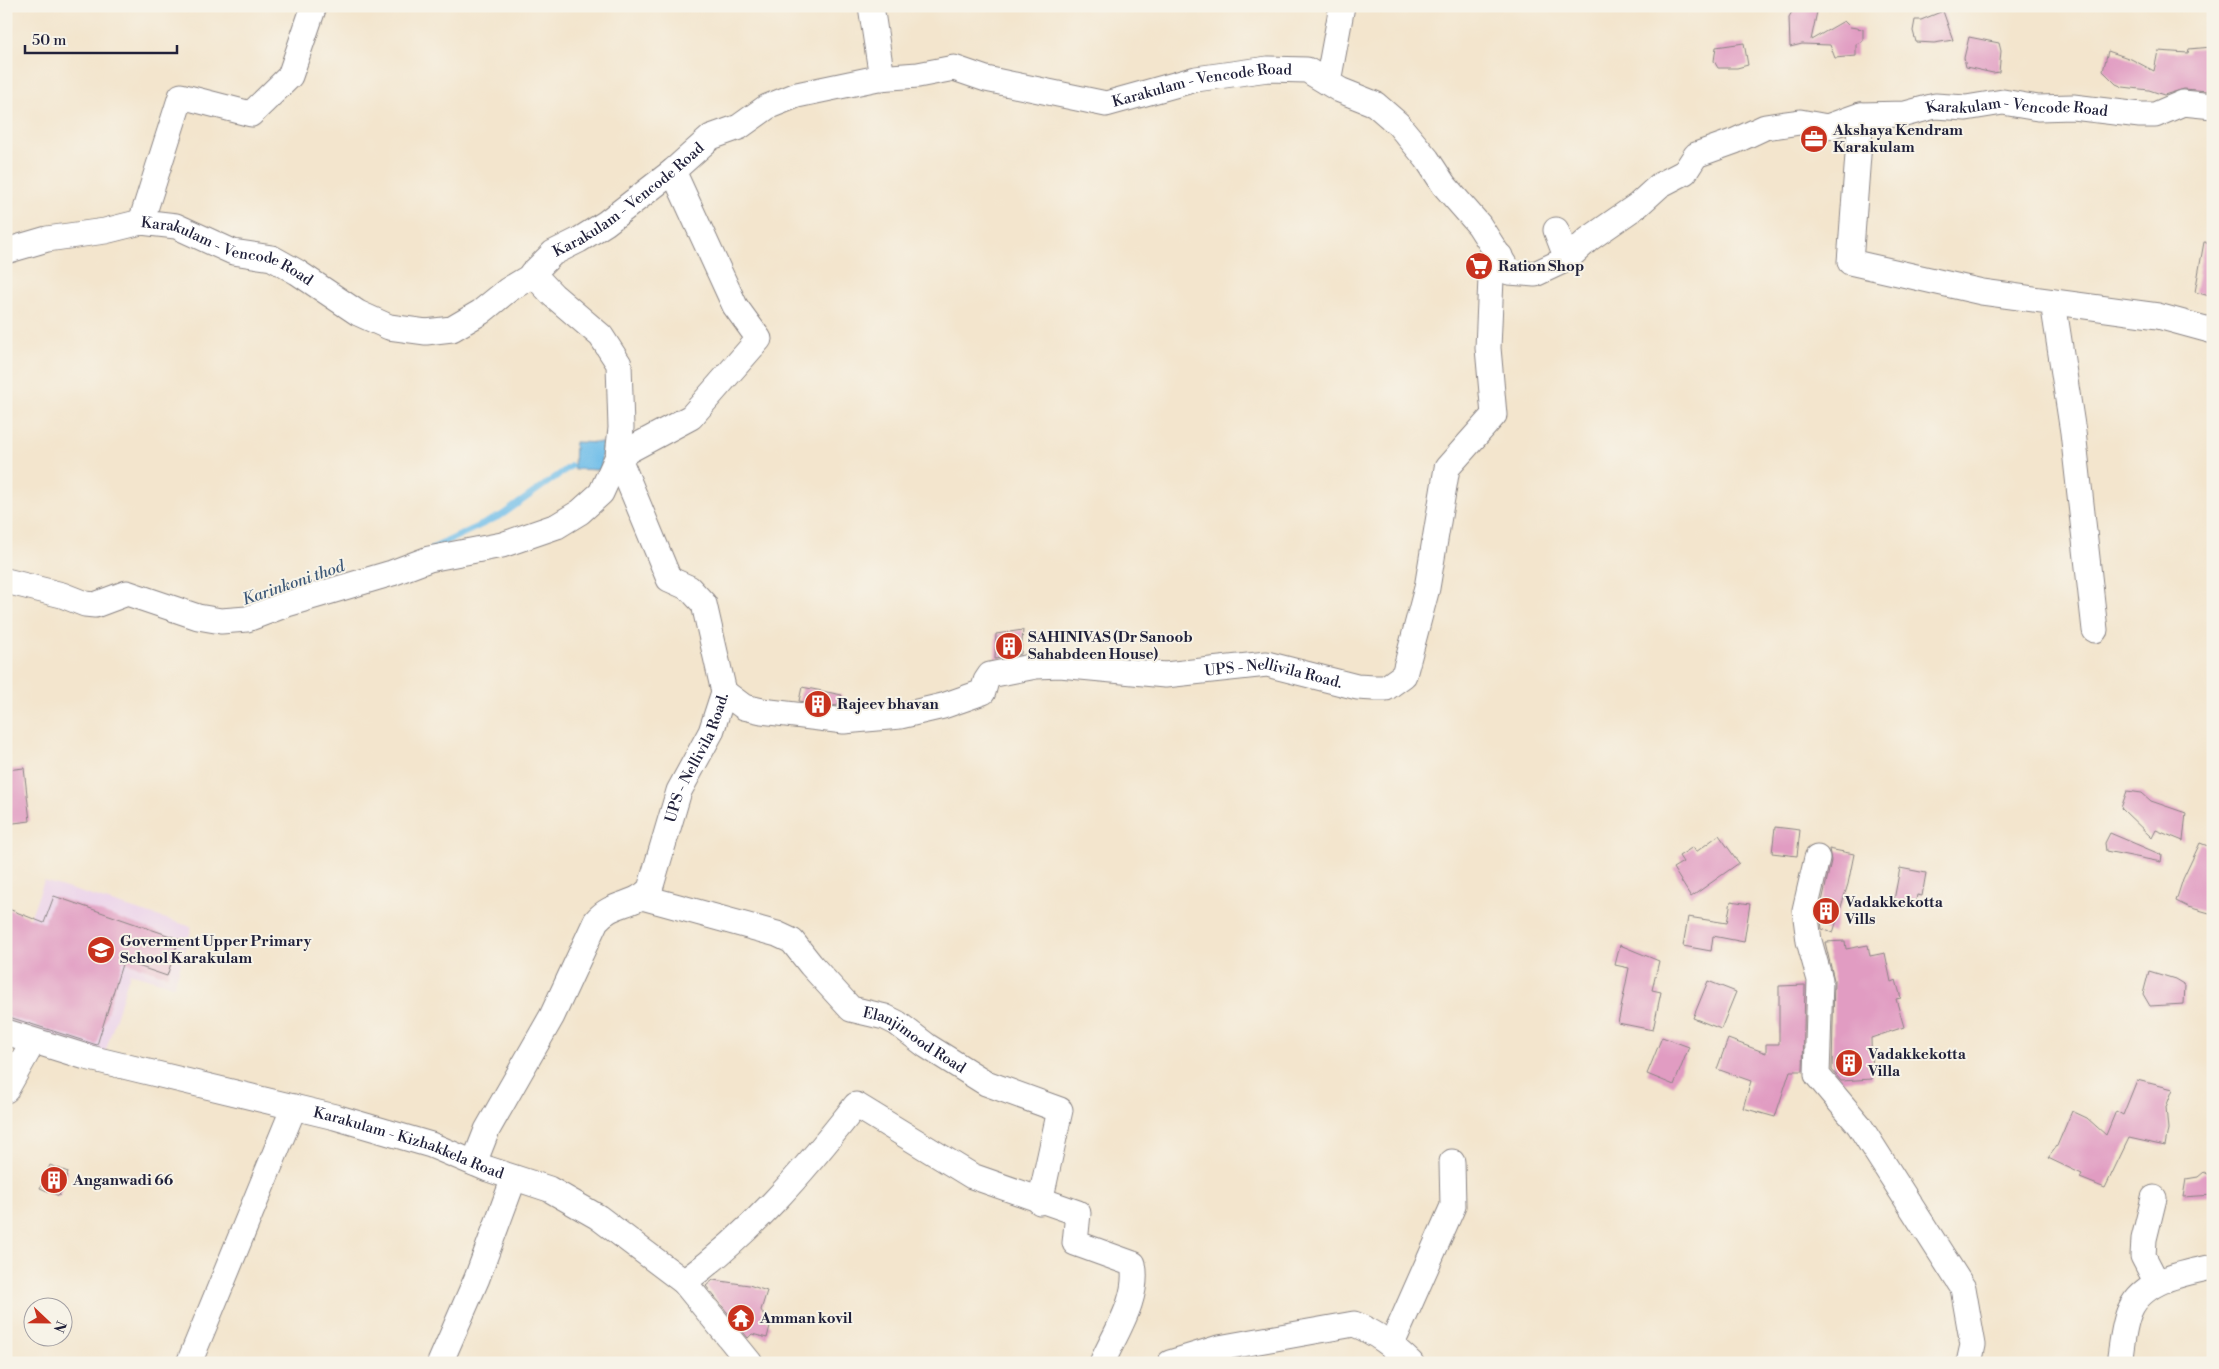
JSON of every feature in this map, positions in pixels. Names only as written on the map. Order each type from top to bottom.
[{"type":"street","points":[[140,222],[181,96],[251,114],[290,76],[314,6]]},
{"type":"street","points":[[871,6],[882,78]]},
{"type":"street","points":[[1328,82],[1342,6]]},
{"type":"street","name":"Karakulam - Vencode Road","points":[[6,251],[47,239],[105,231],[140,222],[176,226],[233,252],[272,258],[297,272],[358,313],[389,327],[426,332],[452,329],[481,312],[532,274],[553,253],[580,240],[606,223],[673,171],[711,137],[739,127],[767,107],[797,95],[882,78],[954,68],[986,79],[1106,104],[1196,79],[1268,69],[1307,70],[1375,104],[1398,124],[1428,159],[1449,192],[1479,225],[1509,272],[1535,274],[1567,259],[1589,239],[1638,204],[1660,185],[1685,172],[1696,155],[1735,142],[1765,127],[1800,122],[1827,128],[1861,115],[1905,114],[1935,106],[1966,108],[2003,102],[2038,108],[2073,107],[2140,116],[2155,115],[2184,103],[2213,106]]},
{"type":"street","points":[[1861,115],[1850,262],[1982,292],[2158,316],[2213,331]]},
{"type":"street","points":[[618,456],[691,417],[759,339],[735,306],[673,171]]},
{"type":"street","points":[[1556,230],[1567,259]]},
{"type":"street","name":"UPS - Nellivila Road.","points":[[642,897],[650,888],[656,873],[660,849],[679,791],[711,732],[724,692],[744,707],[844,721],[900,716],[943,706],[983,692],[990,675],[1036,666],[1060,665],[1165,675],[1267,664],[1357,687],[1386,688],[1404,675],[1427,588],[1447,468],[1494,415],[1488,348],[1490,287],[1491,278],[1500,256]]},
{"type":"street","points":[[6,581],[62,595],[84,604],[95,605],[127,593],[198,617],[221,621],[247,619],[287,604],[392,573],[429,559],[502,545],[557,526],[580,512],[601,494],[618,456],[621,428],[619,364],[602,336],[553,295],[532,274]]},
{"type":"street","points":[[2053,302],[2073,432],[2095,630]]},
{"type":"street","points":[[618,456],[669,579],[689,588],[704,604],[724,692]]},
{"type":"street","points":[[1817,858],[1805,910],[1809,941],[1820,980],[1817,1075],[1859,1125],[1963,1288],[1973,1345],[1969,1363]]},
{"type":"street","points":[[474,1163],[487,1130],[552,1016],[596,921],[606,910],[642,897]]},
{"type":"street","name":"Elanjimood Road","points":[[642,897],[777,934],[792,940],[811,966],[851,1009],[885,1017],[897,1023],[927,1046],[986,1083],[1060,1110],[1040,1202]]},
{"type":"street","name":"Karakulam - Kizhakkela Road","points":[[6,1032],[33,1042],[164,1077],[294,1107],[430,1146],[549,1190],[598,1217],[684,1282],[734,1357]]},
{"type":"street","points":[[6,1090],[33,1042]]},
{"type":"street","points":[[684,1282],[718,1257],[762,1216],[805,1170],[856,1106],[972,1176],[1040,1202],[1078,1213],[1075,1243],[1133,1264],[1135,1275],[1129,1304],[1102,1363]]},
{"type":"street","points":[[189,1363],[294,1107]]},
{"type":"street","points":[[1392,1344],[1454,1206],[1452,1162]]},
{"type":"street","points":[[440,1363],[477,1278],[514,1178]]},
{"type":"street","points":[[2154,1198],[2144,1239],[2143,1256],[2157,1283]]},
{"type":"street","points":[[2119,1363],[2130,1310],[2139,1295],[2157,1283],[2188,1272],[2213,1267]]},
{"type":"street","points":[[1170,1363],[1219,1348],[1354,1324],[1373,1331],[1392,1344],[1411,1363]]},
{"type":"shaded area","name":"Goverment Upper Primary School Karakulam","points":[[44,881],[192,927],[174,986],[130,973],[105,1053],[6,1021],[6,981]]},
{"type":"water","points":[[575,442],[602,443],[601,470],[574,469]]},
{"type":"building","points":[[1818,7],[1811,40],[1844,21],[1850,27],[1863,29],[1863,41],[1856,44],[1856,56],[1835,58],[1830,45],[1802,44],[1790,47],[1789,17],[1793,10]]},
{"type":"building","points":[[1943,11],[1953,40],[1934,43],[1916,42],[1913,31],[1915,20],[1921,20]]},
{"type":"building","points":[[1969,37],[1999,43],[2001,51],[1999,72],[1993,73],[1966,67],[1964,58]]},
{"type":"building","points":[[1744,43],[1748,65],[1737,68],[1718,68],[1714,61],[1716,47]]},
{"type":"building","points":[[2212,47],[2208,91],[2184,89],[2164,95],[2149,90],[2123,87],[2116,84],[2103,71],[2108,51],[2131,59],[2154,71],[2158,51],[2188,53],[2189,49]]},
{"type":"building","points":[[2204,242],[2213,243],[2213,297],[2195,292]]},
{"type":"building","name":"SAHINIVAS (Dr Sanoob Sahabdeen House)","points":[[1023,630],[1021,654],[995,659],[996,634]]},
{"type":"building","points":[[802,687],[842,695],[837,706],[799,701]]},
{"type":"building","points":[[24,768],[30,821],[6,824],[6,770]]},
{"type":"building","points":[[2127,791],[2142,793],[2151,801],[2186,813],[2183,841],[2156,830],[2152,838],[2121,808]]},
{"type":"building","points":[[1775,827],[1800,830],[1797,856],[1772,853]]},
{"type":"building","points":[[2110,833],[2162,855],[2161,862],[2106,851],[2105,843]]},
{"type":"building","points":[[1719,835],[1739,863],[1691,897],[1673,868],[1683,862],[1679,856],[1693,847],[1696,852]]},
{"type":"building","points":[[2200,843],[2213,848],[2213,914],[2188,907],[2176,901],[2183,879]]},
{"type":"building","points":[[1829,849],[1854,854],[1848,884],[1833,933],[1822,929],[1820,911],[1831,861]]},
{"type":"building","points":[[1900,868],[1926,873],[1922,896],[1917,895],[1915,904],[1894,900]]},
{"type":"building","name":"Goverment Upper Primary School Karakulam","points":[[54,896],[179,939],[167,976],[123,961],[97,1045],[6,1016],[6,908],[44,923]]},
{"type":"building","points":[[1731,901],[1750,904],[1744,942],[1713,936],[1711,951],[1683,946],[1688,917],[1727,923]]},
{"type":"building","points":[[1845,941],[1846,949],[1868,945],[1870,956],[1885,953],[1891,982],[1896,980],[1901,998],[1896,999],[1904,1027],[1871,1038],[1872,1079],[1841,1081],[1832,1070],[1834,980],[1825,942]]},
{"type":"building","points":[[1620,945],[1659,961],[1652,990],[1661,992],[1653,1030],[1618,1023],[1629,968],[1615,965]]},
{"type":"building","points":[[2149,971],[2175,979],[2185,985],[2184,1004],[2150,1006],[2143,994]]},
{"type":"building","points":[[1708,981],[1736,992],[1721,1029],[1693,1018]]},
{"type":"building","points":[[1805,985],[1803,1071],[1790,1071],[1775,1117],[1743,1108],[1751,1081],[1717,1069],[1728,1039],[1766,1053],[1766,1044],[1779,1044],[1779,986]]},
{"type":"building","points":[[1662,1037],[1689,1047],[1674,1085],[1647,1074]]},
{"type":"building","points":[[2137,1080],[2173,1089],[2166,1107],[2168,1129],[2165,1146],[2129,1138],[2105,1188],[2080,1178],[2082,1174],[2048,1158],[2057,1146],[2072,1111],[2087,1118],[2106,1135],[2116,1111],[2123,1115]]},
{"type":"building","name":"Anganwadi 66","points":[[50,1165],[68,1172],[59,1196],[40,1188]]},
{"type":"building","points":[[2204,1172],[2213,1177],[2213,1195],[2183,1197],[2186,1179],[2198,1177]]},
{"type":"building","name":"Amman kovil","points":[[713,1280],[749,1285],[767,1291],[761,1310],[770,1326],[767,1338],[752,1334],[748,1338],[706,1286]]},
{"type":"waterway","name":"Karinkoni thod","points":[[433,548],[502,515],[571,466]]},
{"type":"place","name":"Akshaya Kendram Karakulam","points":[[1814,139]]},
{"type":"place","name":"Ration Shop","points":[[1479,266]]},
{"type":"place","name":"SAHINIVAS (Dr Sanoob Sahabdeen House)","points":[[1009,646]]},
{"type":"place","name":"Rajeev bhavan","points":[[818,704]]},
{"type":"place","name":"Vadakkekotta Vills","points":[[1826,911]]},
{"type":"place","name":"Goverment Upper Primary School Karakulam","points":[[101,950]]},
{"type":"place","name":"Vadakkekotta Villa","points":[[1849,1063]]},
{"type":"place","name":"Anganwadi 66","points":[[54,1180]]},
{"type":"place","name":"Amman kovil","points":[[741,1318]]}]
